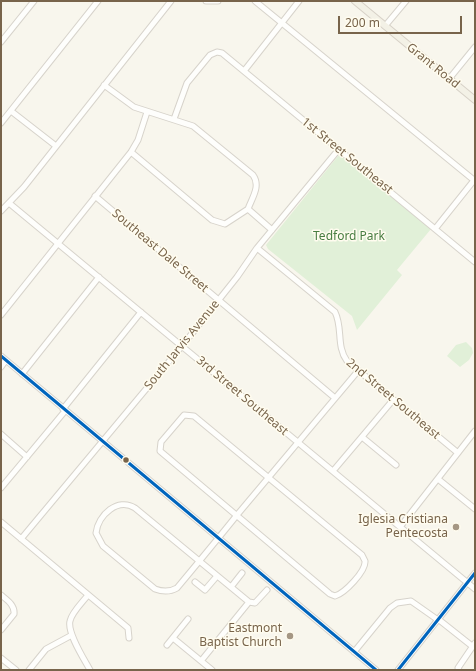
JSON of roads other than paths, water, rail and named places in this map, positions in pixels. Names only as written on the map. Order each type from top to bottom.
[{"type":"main road","name":"Grant Road","points":[[355,1],[475,100]]},
{"type":"street","points":[[1,42],[34,1]]},
{"type":"street","points":[[1,123],[98,1]]},
{"type":"street","points":[[1,211],[56,146],[170,1]]},
{"type":"street","points":[[206,1],[218,1]]},
{"type":"street","points":[[255,1],[280,23],[475,180],[435,229]]},
{"type":"street","points":[[244,71],[280,23],[299,1]]},
{"type":"street","points":[[386,26],[406,1]]},
{"type":"street","points":[[449,79],[475,47]]},
{"type":"street","name":"1st Street Southeast","points":[[174,119],[187,83],[210,55],[217,52],[226,56],[475,262]]},
{"type":"street","points":[[104,85],[124,102],[147,112],[193,126],[202,131],[253,175],[257,180],[257,186],[248,210],[225,224],[212,220],[131,152]]},
{"type":"street","points":[[11,111],[56,146]]},
{"type":"street","points":[[1,315],[94,196],[131,152],[138,140],[147,112]]},
{"type":"street","name":"South Jarvis Avenue","points":[[21,539],[182,346],[218,301],[257,248],[339,149]]},
{"type":"street","name":"Southeast Dale Street","points":[[94,196],[335,398]]},
{"type":"street","name":"3rd Street Southeast","points":[[9,203],[475,589]]},
{"type":"street","points":[[248,210],[272,230]]},
{"type":"street","name":"2nd Street Southeast","points":[[257,248],[335,312],[340,325],[343,355],[358,371],[458,453]]},
{"type":"street","points":[[22,374],[100,278]]},
{"type":"street","points":[[1,488],[141,312]]},
{"type":"street","points":[[1,356],[376,670]]},
{"type":"street","points":[[1,367],[6,360]]},
{"type":"street","points":[[267,590],[255,603],[249,602],[217,576],[199,561],[132,506],[122,504],[112,508],[97,528],[97,538],[103,546],[153,587],[160,591],[169,591],[177,588],[199,561],[218,539],[236,516],[299,443],[358,371]]},
{"type":"street","points":[[333,471],[393,400]]},
{"type":"street","points":[[184,415],[194,416],[268,478],[362,556],[365,561],[364,568],[344,592],[335,596],[236,516],[160,451],[161,442],[181,417],[184,415]]},
{"type":"street","points":[[400,526],[475,431]]},
{"type":"street","points":[[1,434],[27,457]]},
{"type":"street","points":[[362,437],[396,465]]},
{"type":"street","points":[[438,479],[475,509]]},
{"type":"street","points":[[1,522],[128,628],[129,638]]},
{"type":"street","points":[[231,587],[242,573]]},
{"type":"street","points":[[398,670],[475,573]]},
{"type":"street","points":[[195,582],[206,590],[217,576]]},
{"type":"street","points":[[1,595],[10,602],[14,611],[14,614],[1,630]]},
{"type":"street","points":[[88,595],[70,622],[72,635],[90,670]]},
{"type":"street","points":[[354,652],[390,608],[397,603],[410,601],[474,644],[462,660],[458,668],[459,670]]},
{"type":"street","points":[[201,661],[249,602]]},
{"type":"street","points":[[167,645],[188,619]]},
{"type":"street","points":[[29,670],[46,649],[72,635]]},
{"type":"street","points":[[173,638],[212,670]]},
{"type":"street","points":[[1,658],[16,670]]},
{"type":"place","name":"Iglesia Cristiana Pentecosta","points":[[456,527]]},
{"type":"place","name":"Eastmont Baptist Church","points":[[290,636]]},
{"type":"park label","name":"Tedford Park","points":[[349,237]]}]
